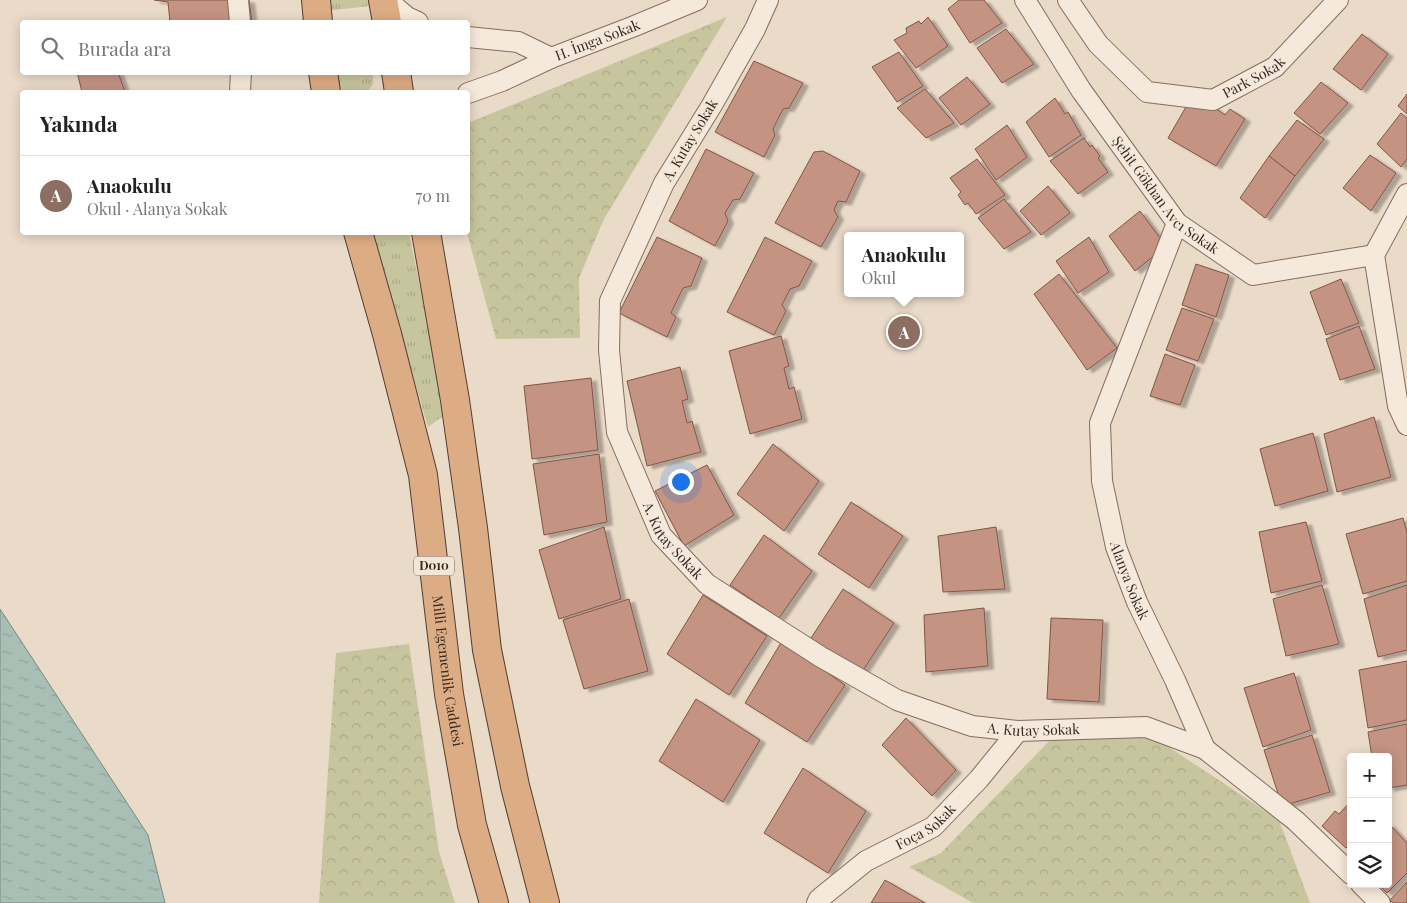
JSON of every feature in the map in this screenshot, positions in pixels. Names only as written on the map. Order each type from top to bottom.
[{"type":"highway","points":[[316,0],[318,20]]},
{"type":"highway","points":[[383,0],[387,20]]},
{"type":"highway","points":[[323,75],[326,90]]},
{"type":"highway","points":[[396,75],[399,90]]},
{"type":"highway","name":"Milli Egemenlik Caddesi","points":[[359,235],[387,334],[423,475],[449,694],[472,825],[494,903]]},
{"type":"highway","points":[[427,235],[455,400],[473,528],[487,650],[516,786],[545,903]]},
{"type":"street","points":[[238,0],[240,20]]},
{"type":"street","points":[[387,0],[407,17],[414,20]]},
{"type":"street","name":"H. İmga Sokak","points":[[470,37],[518,42],[550,58],[697,0]]},
{"type":"street","name":"A. Kutay Sokak","points":[[768,0],[755,29],[712,105],[664,183],[610,300],[609,350],[617,432],[661,535],[707,584],[821,657],[897,700],[972,726],[1018,731],[1146,727],[1205,748]]},
{"type":"street","name":"Şehit Gökhan Avcı Sokak","points":[[1025,0],[1081,90],[1177,224],[1253,275],[1374,255]]},
{"type":"street","name":"Park Sokak","points":[[1068,0],[1098,44],[1147,92],[1213,100],[1275,67],[1338,0]]},
{"type":"street","points":[[470,93],[502,81],[550,58]]},
{"type":"street","points":[[240,90],[241,75]]},
{"type":"street","points":[[1407,194],[1374,255],[1398,406],[1407,425]]},
{"type":"street","name":"Alanya Sokak","points":[[1177,224],[1100,423],[1102,481],[1116,547],[1137,602],[1175,680],[1205,748],[1296,821],[1347,870]]},
{"type":"street","name":"Foça Sokak","points":[[817,903],[819,899],[866,861],[933,827],[979,779],[1018,731]]},
{"type":"street","points":[[1365,888],[1380,903]]},
{"type":"green space","points":[[326,0],[369,0],[370,6],[326,11]]},
{"type":"green space","points":[[727,17],[604,219],[579,278],[580,338],[496,339],[468,235],[470,235],[470,122]]},
{"type":"green space","points":[[338,75],[373,75],[373,84],[368,90],[342,90],[339,86]]},
{"type":"green space","points":[[372,235],[409,235],[446,414],[428,427]]},
{"type":"green space","points":[[409,644],[439,852],[455,903],[319,903],[336,653]]},
{"type":"green space","points":[[1149,734],[1279,820],[1310,903],[973,903],[909,867],[941,853],[1054,736]]},
{"type":"water","points":[[0,609],[148,835],[165,903],[0,903]]},
{"type":"building","points":[[154,0],[249,0],[252,20],[170,20],[168,2]]},
{"type":"building","points":[[959,0],[984,0],[1002,23],[970,43],[948,9]]},
{"type":"building","points":[[928,17],[948,46],[916,68],[894,40],[907,33],[906,28],[919,21],[921,24]]},
{"type":"building","points":[[1006,29],[1034,64],[1002,83],[977,48]]},
{"type":"building","points":[[1362,34],[1388,54],[1361,90],[1333,69]]},
{"type":"building","points":[[899,52],[923,86],[897,102],[872,67]]},
{"type":"building","points":[[754,61],[803,83],[789,108],[783,109],[773,129],[775,135],[764,157],[715,132]]},
{"type":"building","points":[[78,75],[119,75],[124,90],[82,90]]},
{"type":"building","points":[[967,77],[990,104],[961,125],[939,98]]},
{"type":"building","points":[[1321,82],[1348,103],[1320,134],[1294,113]]},
{"type":"building","points":[[925,89],[954,123],[926,138],[897,108]]},
{"type":"building","points":[[1194,93],[1225,115],[1230,109],[1245,119],[1216,166],[1168,138]]},
{"type":"building","points":[[1407,94],[1407,114],[1398,106]]},
{"type":"building","points":[[1055,98],[1065,114],[1068,112],[1081,135],[1049,157],[1026,122]]},
{"type":"building","points":[[1401,113],[1407,118],[1407,159],[1401,167],[1377,144]]},
{"type":"building","points":[[1297,120],[1324,139],[1295,176],[1269,156]]},
{"type":"building","points":[[1007,125],[1027,157],[996,180],[975,149]]},
{"type":"building","points":[[1084,138],[1100,156],[1098,158],[1108,172],[1078,194],[1050,161]]},
{"type":"building","points":[[706,149],[754,173],[740,199],[733,200],[725,213],[728,221],[715,246],[669,221]]},
{"type":"building","points":[[823,151],[860,171],[846,202],[838,201],[834,210],[838,217],[821,247],[775,223],[814,152]]},
{"type":"building","points":[[1370,155],[1396,173],[1371,211],[1343,188]]},
{"type":"building","points":[[1269,156],[1295,176],[1265,218],[1240,198]]},
{"type":"building","points":[[977,159],[1005,195],[976,214],[968,203],[965,205],[958,195],[961,192],[950,178]]},
{"type":"building","points":[[1048,186],[1070,213],[1041,235],[1020,211]]},
{"type":"building","points":[[1004,199],[1031,232],[1004,249],[978,218]]},
{"type":"building","points":[[1140,211],[1166,246],[1135,271],[1109,236]]},
{"type":"building","points":[[657,237],[702,258],[691,286],[683,288],[671,313],[676,317],[667,337],[619,313]]},
{"type":"building","points":[[765,237],[812,261],[799,286],[790,289],[782,305],[786,311],[774,335],[727,312]]},
{"type":"building","points":[[1089,237],[1109,272],[1078,293],[1056,261]]},
{"type":"building","points":[[1196,264],[1229,275],[1216,317],[1182,305]]},
{"type":"building","points":[[1059,274],[1117,348],[1087,370],[1034,294]]},
{"type":"building","points":[[1341,279],[1359,323],[1326,335],[1310,292]]},
{"type":"building","points":[[1182,308],[1214,319],[1198,361],[1166,350]]},
{"type":"building","points":[[1359,326],[1375,369],[1340,380],[1326,339]]},
{"type":"building","points":[[781,336],[789,366],[784,368],[789,389],[794,387],[802,419],[750,434],[729,351]]},
{"type":"building","points":[[1165,354],[1195,365],[1180,405],[1150,396]]},
{"type":"building","points":[[680,367],[688,399],[682,401],[687,423],[692,421],[701,452],[647,466],[627,381]]},
{"type":"building","points":[[591,378],[598,450],[532,459],[524,386]]},
{"type":"building","points":[[1374,417],[1391,477],[1337,492],[1324,434]]},
{"type":"building","points":[[1313,433],[1328,491],[1275,506],[1260,449]]},
{"type":"building","points":[[773,444],[819,481],[784,531],[737,494]]},
{"type":"building","points":[[599,454],[607,522],[544,535],[533,464]]},
{"type":"building","points":[[707,465],[734,515],[684,546],[655,491]]},
{"type":"building","points":[[851,502],[903,536],[869,588],[818,554]]},
{"type":"building","points":[[1403,518],[1407,533],[1407,581],[1363,594],[1346,534]]},
{"type":"building","points":[[1306,522],[1322,581],[1271,593],[1259,532]]},
{"type":"building","points":[[604,527],[621,599],[559,619],[539,550]]},
{"type":"building","points":[[996,527],[1005,589],[943,592],[938,536]]},
{"type":"building","points":[[764,535],[812,571],[779,618],[730,585]]},
{"type":"building","points":[[1322,585],[1339,644],[1286,656],[1273,599]]},
{"type":"building","points":[[1407,585],[1407,650],[1378,657],[1364,599]]},
{"type":"building","points":[[843,589],[894,623],[860,675],[811,638]]},
{"type":"building","points":[[703,595],[767,636],[729,695],[667,654]]},
{"type":"building","points":[[629,599],[648,671],[584,689],[563,620]]},
{"type":"building","points":[[984,608],[988,666],[926,672],[924,615]]},
{"type":"building","points":[[1051,618],[1103,620],[1099,702],[1047,699]]},
{"type":"building","points":[[782,641],[845,685],[807,742],[745,703]]},
{"type":"building","points":[[1407,661],[1407,720],[1368,728],[1359,670]]},
{"type":"building","points":[[1294,673],[1311,730],[1263,747],[1244,688]]},
{"type":"building","points":[[696,699],[760,740],[723,802],[659,761]]},
{"type":"building","points":[[906,718],[956,770],[932,796],[882,745]]},
{"type":"building","points":[[1407,724],[1407,785],[1392,787],[1392,753],[1371,753],[1368,732]]},
{"type":"building","points":[[1312,735],[1330,792],[1282,806],[1264,750]]},
{"type":"building","points":[[803,768],[866,811],[828,873],[764,833]]},
{"type":"building","points":[[1347,805],[1346,848],[1322,826],[1335,811],[1339,814]]},
{"type":"building","points":[[1392,827],[1407,843],[1407,873],[1392,888]]},
{"type":"building","points":[[885,880],[925,903],[871,903]]},
{"type":"building","points":[[1407,882],[1407,903],[1393,903],[1390,900]]},
{"type":"building","points":[[1382,888],[1392,888],[1387,893]]},
{"type":"place","name":"Anaokulu","points":[[904,332]]}]
